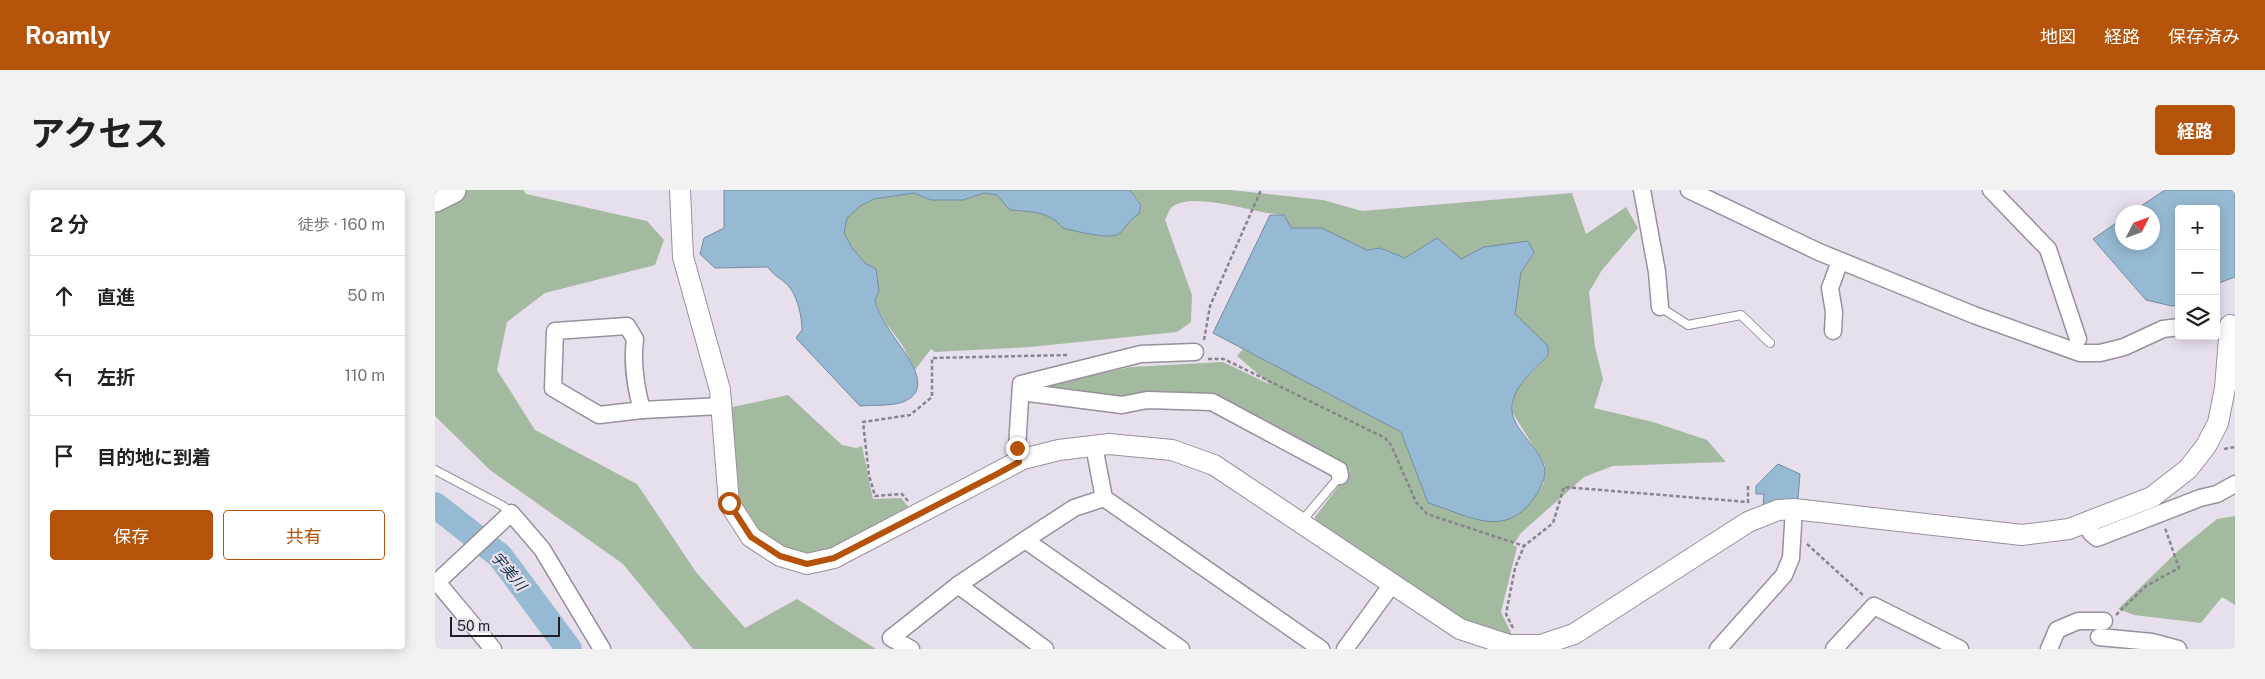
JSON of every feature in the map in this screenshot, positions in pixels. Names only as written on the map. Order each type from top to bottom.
[{"type":"main road","points":[[435,200],[453,190]]},
{"type":"street","points":[[680,190],[683,257],[720,390],[729,503],[751,537],[780,556],[807,564],[834,558],[1019,462],[1059,450],[1109,444],[1172,450],[1214,465],[1460,629],[1485,639],[1509,645],[1542,647],[1574,634],[1748,522],[1778,510],[1795,509],[2022,534],[2050,532],[2085,523],[2152,497],[2188,469],[2206,446],[2218,422],[2225,388],[2227,325]]},
{"type":"street","points":[[1642,190],[1657,272],[1660,307]]},
{"type":"street","points":[[1689,190],[1840,261],[1974,315],[2080,353],[2100,353],[2116,349],[2163,329],[2175,328]]},
{"type":"street","points":[[1991,190],[2048,249],[2078,339]]},
{"type":"street","points":[[1833,331],[1834,312],[1830,288],[1840,261]]},
{"type":"street","points":[[642,410],[634,380],[633,358],[635,338],[627,326],[555,331],[553,388],[599,415],[642,410],[721,406]]},
{"type":"street","points":[[1019,462],[1017,448],[1021,384],[1141,354],[1200,356]]},
{"type":"street","points":[[1021,392],[1122,405],[1147,400],[1212,402],[1339,470],[1340,476]]},
{"type":"street","points":[[1094,446],[1104,498],[1321,649]]},
{"type":"street","points":[[2085,523],[2091,534],[2097,538],[2217,494],[2235,484]]},
{"type":"street","points":[[911,649],[891,638],[958,585],[1073,508],[1104,498]]},
{"type":"street","points":[[1718,649],[1784,575],[1791,558],[1795,509]]},
{"type":"street","points":[[493,649],[436,583],[511,513],[542,549],[602,649]]},
{"type":"street","points":[[1025,540],[1181,649]]},
{"type":"street","points":[[1345,649],[1393,583]]},
{"type":"street","points":[[958,585],[1045,649]]},
{"type":"street","points":[[1834,649],[1874,606],[1960,649]]},
{"type":"street","points":[[2049,649],[2057,630],[2078,621],[2101,629],[2178,649]]},
{"type":"lane","points":[[1660,307],[1688,325],[1741,315],[1770,343]]},
{"type":"lane","points":[[435,470],[495,501],[511,513]]},
{"type":"lane","points":[[1301,522],[1340,476]]},
{"type":"path","points":[[1261,190],[1210,306],[1203,352],[1200,356],[1224,359],[1385,438],[1391,445],[1416,502],[1427,514],[1524,546]]},
{"type":"path","points":[[917,515],[913,506],[902,494],[875,496],[869,474],[863,422],[910,415],[933,397],[932,358],[1072,355]]},
{"type":"path","points":[[1518,645],[1506,614],[1515,568],[1524,546],[1553,523],[1564,487],[1748,502]]},
{"type":"path","points":[[2101,629],[2120,613],[2146,586],[2179,568],[2166,528],[2150,529],[2145,519]]},
{"type":"path","points":[[1794,537],[1809,545],[1874,606]]},
{"type":"green space","points":[[435,190],[523,190],[526,194],[647,221],[664,240],[655,265],[545,293],[507,322],[497,370],[535,430],[637,484],[696,572],[745,628],[797,599],[876,649],[693,649],[623,564],[490,470],[435,416]]},
{"type":"green space","points":[[1130,190],[1231,190],[1323,200],[1362,211],[1572,193],[1586,234],[1626,207],[1638,228],[1602,270],[1589,292],[1595,347],[1603,379],[1594,408],[1653,422],[1707,440],[1726,462],[1613,466],[1584,477],[1521,533],[1513,545],[1517,547],[1501,612],[1513,637],[1465,623],[1315,521],[1315,517],[1350,471],[1306,445],[1214,398],[1118,399],[1029,389],[1131,367],[1223,362],[1271,385],[1237,356],[1243,349],[1401,432],[1428,503],[1530,504],[1544,483],[1545,465],[1512,412],[1514,392],[1548,355],[1547,346],[1515,314],[1521,272],[1534,254],[1484,247],[1461,259],[1437,238],[1405,258],[1380,248],[1367,250],[1322,228],[1291,228],[1284,215],[1225,204],[1194,201],[1182,202],[1172,207],[1165,220],[1192,295],[1191,322],[1177,332],[1030,347],[935,352],[931,349],[915,370],[900,341],[884,320],[875,300],[879,290],[876,269],[865,263],[852,248],[844,233],[847,218],[860,206],[874,199],[914,193],[931,200],[963,200],[984,193],[997,195],[1010,210],[1049,215],[1072,230],[1091,232],[1117,225],[1139,214],[1139,201]]},
{"type":"green space","points":[[788,395],[842,445],[856,448],[862,446],[873,499],[901,498],[910,509],[831,552],[803,555],[767,543],[737,505],[728,408]]},
{"type":"green space","points":[[2235,516],[2235,605],[2222,597],[2201,623],[2134,615],[2118,609],[2179,550],[2217,519]]},
{"type":"water","points":[[724,190],[1130,190],[1141,205],[1139,214],[1115,236],[1092,234],[1063,228],[1058,222],[1046,215],[1010,210],[997,195],[984,193],[963,200],[931,200],[914,193],[874,199],[860,206],[847,218],[844,233],[852,248],[865,263],[876,269],[879,291],[875,300],[876,304],[886,324],[914,368],[917,388],[913,396],[903,402],[888,405],[860,406],[796,338],[802,330],[798,303],[786,283],[768,267],[715,268],[700,254],[704,238],[724,228]]},
{"type":"water","points":[[2165,190],[2235,190],[2235,277],[2220,283],[2220,205],[2175,205],[2175,305],[2146,300],[2093,239],[2115,224],[2115,250],[2160,250],[2160,205],[2142,205]]},
{"type":"water","points":[[1270,215],[1284,215],[1291,228],[1322,228],[1367,250],[1380,248],[1405,258],[1437,238],[1461,259],[1484,247],[1528,241],[1534,253],[1521,272],[1515,314],[1548,346],[1548,355],[1524,380],[1512,403],[1513,417],[1516,424],[1540,457],[1545,471],[1544,480],[1540,488],[1524,509],[1512,517],[1500,521],[1487,521],[1428,503],[1401,432],[1213,333]]},
{"type":"water","points":[[1778,464],[1800,474],[1798,498],[1763,508],[1764,494],[1756,494],[1756,486]]},
{"type":"waterway","name":"宇美川","points":[[435,505],[500,556],[569,649]]},
{"type":"route","points":[[729,503],[751,537],[780,556],[807,564],[834,558],[1019,462],[1017,448]]}]
